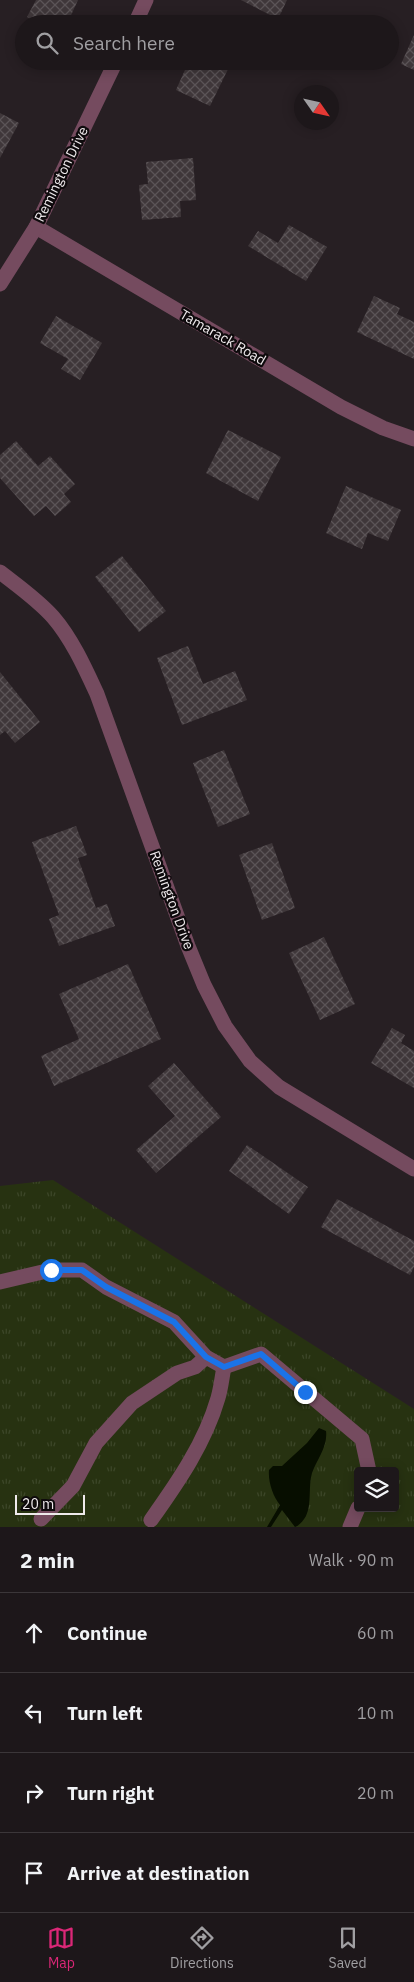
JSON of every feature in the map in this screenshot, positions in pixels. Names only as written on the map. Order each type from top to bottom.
[{"type":"street","points":[[139,15],[146,0]]},
{"type":"street","name":"Remington Drive","points":[[0,284],[36,227],[112,70]]},
{"type":"street","name":"Tamarack Road","points":[[36,227],[342,407],[384,428],[414,439]]},
{"type":"street","name":"Remington Drive","points":[[0,572],[54,617],[79,656],[97,694],[188,946],[204,985],[225,1026],[250,1060],[279,1087],[414,1169]]},
{"type":"street","points":[[0,1282],[51,1270],[82,1270],[106,1287],[174,1322],[206,1357],[224,1367],[261,1354],[362,1439],[368,1467]]},
{"type":"street","points":[[41,1519],[73,1486],[96,1443],[132,1403],[177,1373],[195,1367],[206,1357]]},
{"type":"street","points":[[151,1520],[176,1485],[199,1445],[218,1398],[224,1367]]},
{"type":"street","points":[[350,1527],[356,1512]]},
{"type":"green space","points":[[53,1180],[414,1409],[414,1527],[0,1527],[0,1186]]},
{"type":"shaded area","points":[[319,1428],[326,1431],[326,1437],[324,1447],[312,1473],[309,1506],[306,1516],[295,1527],[282,1510],[271,1527],[267,1527],[280,1505],[272,1489],[269,1470],[273,1466],[282,1466],[307,1443]]},
{"type":"building","points":[[36,0],[78,0],[71,15],[28,15]]},
{"type":"building","points":[[241,0],[287,0],[280,15],[270,15]]},
{"type":"building","points":[[414,35],[414,70],[401,64]]},
{"type":"building","points":[[185,70],[228,70],[210,106],[176,90]]},
{"type":"building","points":[[0,113],[19,123],[0,158]]},
{"type":"building","points":[[193,158],[196,200],[180,201],[181,217],[142,220],[139,185],[148,184],[146,162]]},
{"type":"building","points":[[289,225],[327,247],[306,281],[248,246],[258,231],[278,243]]},
{"type":"building","points":[[374,296],[400,308],[397,314],[414,322],[414,359],[357,332]]},
{"type":"building","points":[[56,316],[102,343],[80,380],[61,369],[68,359],[40,343]]},
{"type":"building","points":[[228,430],[281,457],[258,501],[206,473]]},
{"type":"building","points":[[16,441],[38,466],[50,456],[75,484],[64,494],[71,502],[55,516],[46,506],[34,516],[0,478],[0,455]]},
{"type":"building","points":[[346,486],[401,510],[388,541],[368,533],[362,549],[326,533]]},
{"type":"building","points":[[122,556],[166,611],[139,632],[95,577]]},
{"type":"building","points":[[188,646],[203,684],[235,671],[247,700],[182,725],[157,658]]},
{"type":"building","points":[[0,672],[40,722],[15,743],[5,731],[0,735]]},
{"type":"building","points":[[224,750],[250,814],[218,827],[193,763]]},
{"type":"building","points":[[76,826],[87,855],[78,858],[96,908],[107,904],[115,926],[59,946],[49,919],[59,915],[32,842]]},
{"type":"building","points":[[272,843],[295,908],[262,920],[239,855]]},
{"type":"building","points":[[324,937],[355,1004],[320,1020],[289,953]]},
{"type":"building","points":[[128,964],[161,1039],[54,1086],[41,1056],[79,1039],[59,994]]},
{"type":"building","points":[[392,1028],[405,1035],[401,1043],[414,1051],[414,1088],[371,1063]]},
{"type":"building","points":[[174,1063],[221,1117],[156,1173],[136,1150],[175,1116],[148,1086]]},
{"type":"building","points":[[247,1145],[308,1187],[289,1214],[229,1171]]},
{"type":"building","points":[[337,1199],[414,1241],[414,1267],[410,1275],[321,1227]]},
{"type":"route","points":[[51,1270],[82,1270],[106,1287],[174,1322],[206,1357],[224,1367],[261,1354],[305,1392]]}]
